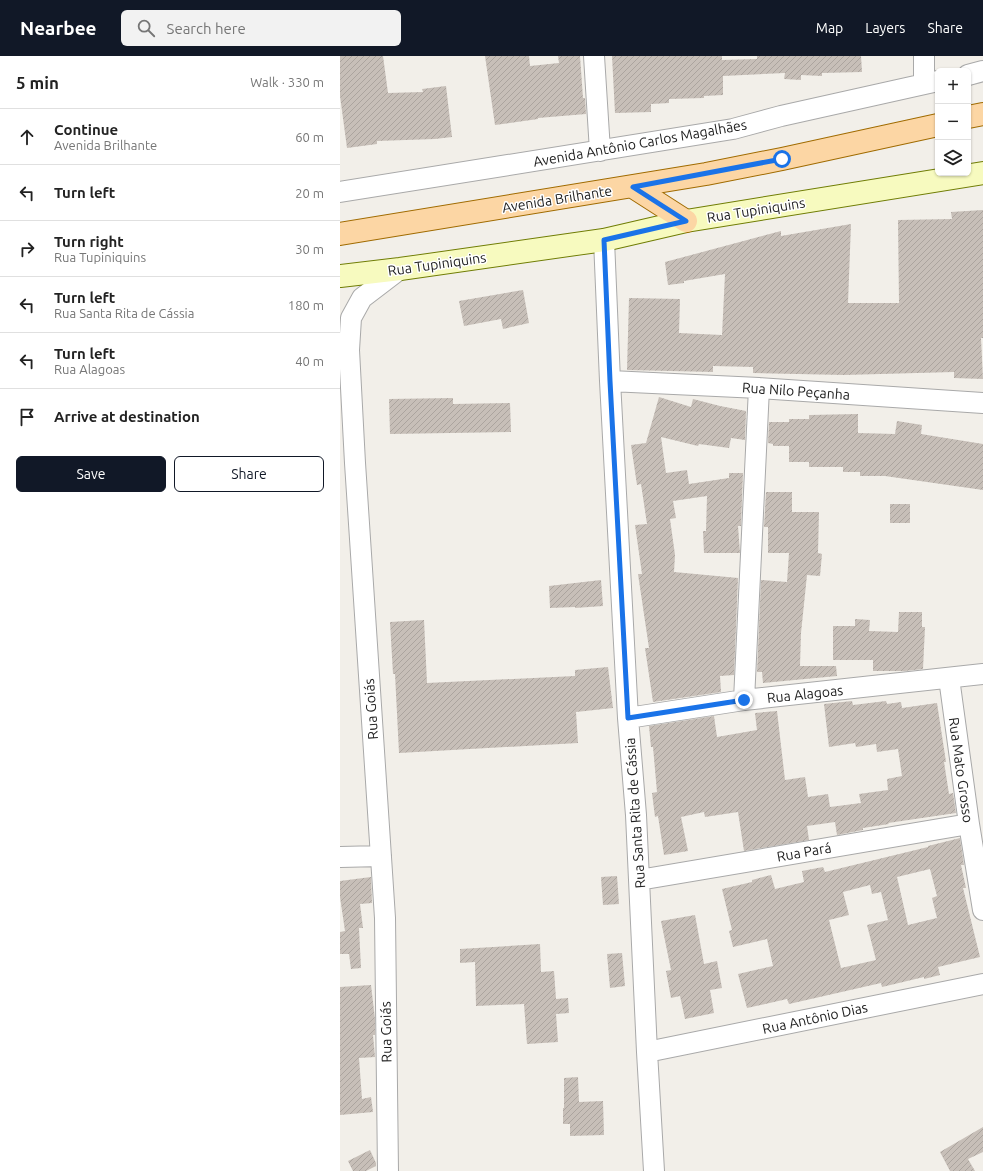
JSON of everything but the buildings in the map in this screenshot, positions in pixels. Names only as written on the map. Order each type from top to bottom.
[{"type":"main road","points":[[971,117],[983,114]]},
{"type":"main road","name":"Avenida Brilhante","points":[[340,234],[633,187],[782,159],[935,126]]},
{"type":"main road","points":[[633,187],[686,221]]},
{"type":"street","points":[[594,56],[600,151]]},
{"type":"street","points":[[924,56],[931,82]]},
{"type":"street","points":[[971,74],[983,71]]},
{"type":"street","name":"Avenida Antônio Carlos Magalhães","points":[[340,192],[733,129],[781,116],[931,82]]},
{"type":"street","name":"Rua Tupiniquins","points":[[340,276],[604,240],[686,221],[981,174]]},
{"type":"street","name":"Rua Santa Rita de Cássia","points":[[604,240],[628,718],[636,815],[654,1171]]},
{"type":"street","name":"Rua Goiás","points":[[388,1171],[385,918],[355,464],[349,350],[351,318],[362,298],[400,269]]},
{"type":"street","name":"Rua Nilo Peçanha","points":[[610,381],[759,388],[983,403]]},
{"type":"street","points":[[744,700],[759,388]]},
{"type":"street","name":"Rua Alagoas","points":[[628,718],[744,700],[983,674]]},
{"type":"street","name":"Rua Mato Grosso","points":[[949,678],[969,824],[983,910]]},
{"type":"street","name":"Rua Pará","points":[[639,880],[969,824]]},
{"type":"street","points":[[340,857],[381,856]]},
{"type":"street","name":"Rua Antônio Dias","points":[[647,1052],[983,984]]},
{"type":"route","points":[[744,700],[628,718],[604,240],[686,221],[633,187],[782,159]]}]
